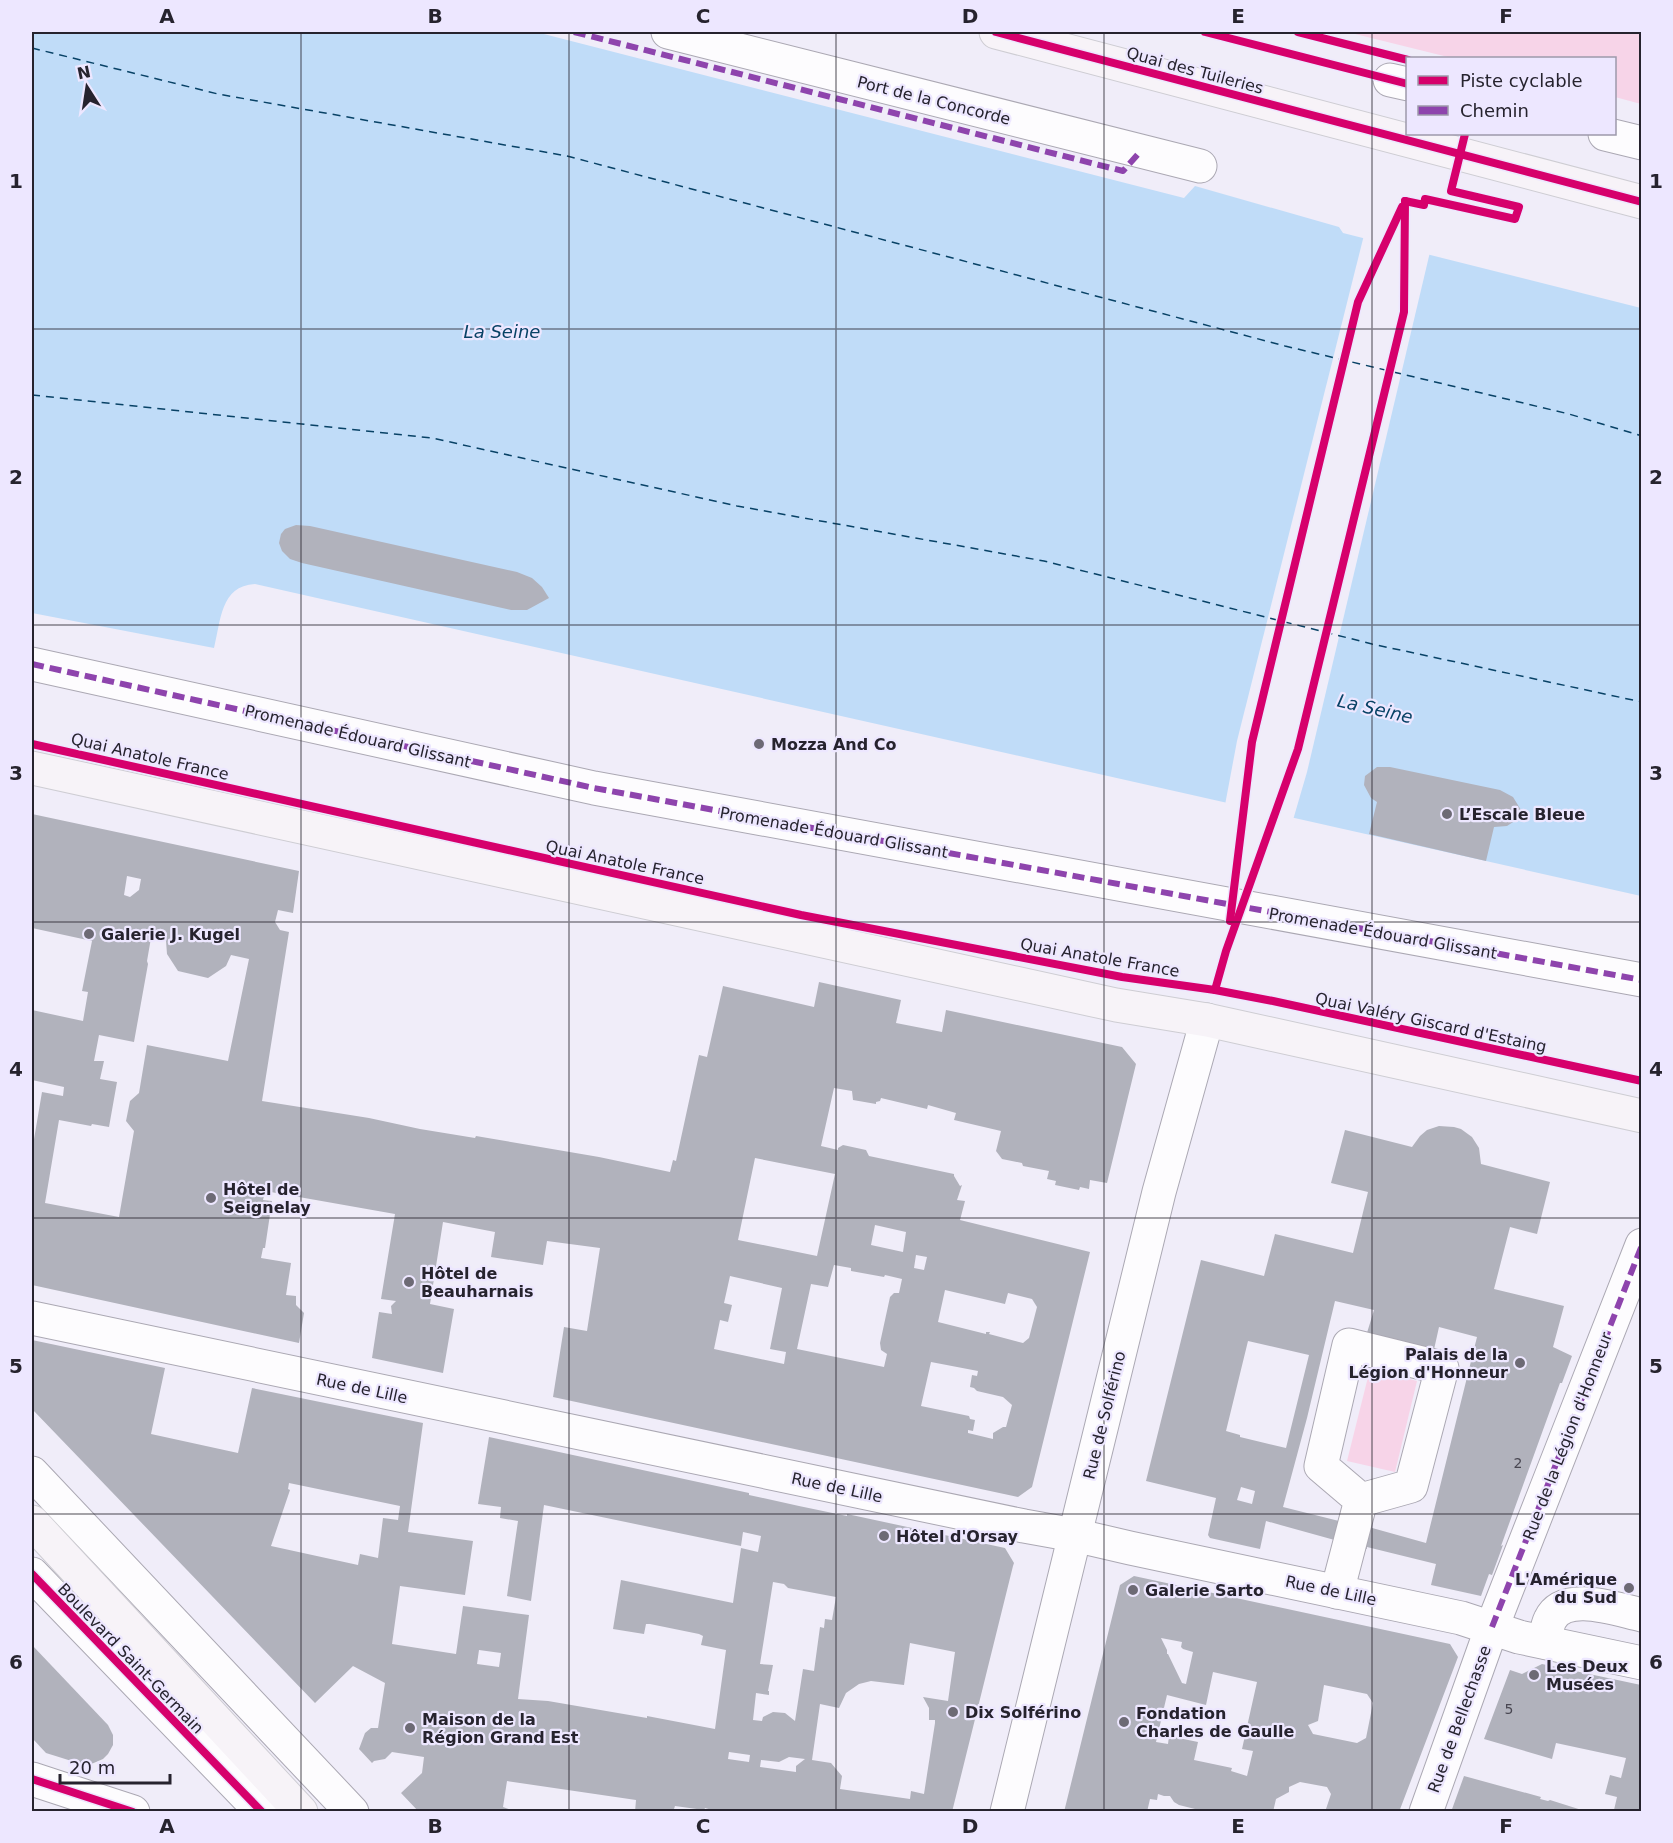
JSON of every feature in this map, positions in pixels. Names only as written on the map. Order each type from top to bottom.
[{"type":"main road","name":"Quai des Tuileries","points":[[996,32],[1641,202]]},
{"type":"main road","points":[[32,768],[1116,1005],[1207,1020],[1641,1116]]},
{"type":"main road","name":"Boulevard Saint-Germain","points":[[32,1522],[302,1812]]},
{"type":"street","name":"Port de la Concorde","points":[[668,32],[1200,166]]},
{"type":"street","points":[[1609,135],[1641,143]]},
{"type":"street","name":"Promenade Édouard Glissant","points":[[32,663],[594,789],[1641,980]]},
{"type":"street","name":"Rue de Solférino","points":[[1006,1812],[1159,1192],[1207,1020]]},
{"type":"street","name":"Rue de la Légion d'Honneur","points":[[1492,1627],[1641,1245]]},
{"type":"street","name":"Rue de Lille","points":[[32,1318],[1074,1535],[1461,1618],[1519,1637],[1641,1663]]},
{"type":"street","points":[[1349,1346],[1442,1368],[1411,1486],[1362,1500],[1320,1466],[1349,1346]]},
{"type":"street","points":[[32,1473],[352,1812]]},
{"type":"street","points":[[1338,1592],[1362,1500]]},
{"type":"street","name":"Boulevard Saint-Germain","points":[[32,1574],[262,1812]]},
{"type":"street","points":[[1544,1642],[1550,1619],[1556,1612],[1572,1605],[1593,1604],[1641,1615]]},
{"type":"street","name":"Rue de Bellechasse","points":[[1426,1812],[1492,1627]]},
{"type":"street","points":[[32,1779],[133,1812]]},
{"type":"shaded area","points":[[1347,32],[1641,32],[1641,104],[1616,97],[1616,57],[1448,57]]},
{"type":"shaded area","points":[[1370,1369],[1417,1381],[1395,1472],[1347,1461]]},
{"type":"water","name":"La Seine","points":[[32,32],[536,32],[1184,198],[1195,186],[1339,227],[1343,233],[1641,308],[1641,896],[255,584],[243,586],[228,598],[221,616],[214,648],[32,613]]},
{"type":"pier","points":[[1364,235],[1430,252],[1307,772],[1293,820],[1225,805],[1237,741]]},
{"type":"building","points":[[296,525],[310,526],[517,572],[532,578],[549,598],[527,610],[511,610],[302,563],[290,559],[282,551],[279,543],[285,529]]},
{"type":"building","name":"L’Escale Bleue","points":[[1377,767],[1390,767],[1500,790],[1513,797],[1521,810],[1519,818],[1507,826],[1494,827],[1486,861],[1369,834],[1377,802],[1371,798],[1364,785],[1365,776]]},
{"type":"building","points":[[32,814],[299,871],[293,913],[278,910],[275,922],[280,930],[289,932],[262,1101],[599,1157],[670,1172],[673,1160],[676,1161],[699,1055],[707,1057],[723,986],[814,1007],[819,982],[901,1000],[896,1023],[942,1032],[946,1010],[1122,1047],[1136,1064],[1107,1183],[1090,1180],[1089,1189],[1080,1187],[1079,1190],[1055,1185],[1056,1181],[1047,1179],[1049,1171],[1002,1159],[996,1151],[1001,1131],[954,1120],[956,1113],[928,1105],[927,1109],[881,1098],[876,1104],[853,1100],[852,1091],[834,1088],[821,1146],[838,1150],[843,1145],[866,1150],[869,1156],[954,1174],[960,1186],[962,1185],[957,1200],[965,1201],[960,1220],[1090,1252],[1032,1487],[1018,1497],[553,1397],[564,1327],[587,1331],[600,1248],[547,1241],[543,1265],[491,1257],[495,1232],[443,1222],[430,1304],[454,1309],[443,1373],[372,1358],[379,1312],[392,1314],[391,1306],[396,1301],[381,1299],[395,1214],[265,1191],[263,1200],[272,1201],[265,1248],[263,1248],[261,1258],[291,1263],[286,1295],[296,1296],[296,1305],[304,1313],[299,1343],[32,1285],[32,1151],[42,1092],[63,1096],[64,1087],[32,1080],[32,1010],[83,1021],[88,992],[82,991],[92,941],[32,928]],"holes":[[[127,876],[141,879],[139,890],[130,897],[124,895]],[[151,938],[166,941],[167,954],[178,971],[208,978],[226,966],[231,955],[249,959],[228,1061],[147,1045],[139,1093],[130,1101],[126,1121],[134,1131],[119,1217],[45,1203],[59,1120],[109,1127],[117,1082],[100,1079],[104,1061],[94,1061],[99,1035],[134,1042]],[[755,1158],[835,1174],[817,1256],[738,1240]],[[875,1225],[906,1232],[903,1252],[871,1245]],[[916,1255],[927,1257],[924,1270],[914,1268]],[[834,1265],[851,1268],[851,1271],[902,1279],[899,1293],[894,1293],[890,1297],[880,1343],[881,1350],[887,1354],[884,1367],[797,1349],[811,1284],[828,1287]],[[730,1276],[782,1288],[770,1349],[786,1352],[784,1364],[714,1349],[720,1320],[728,1322],[732,1305],[724,1303]],[[945,1290],[1005,1304],[1008,1293],[1032,1299],[1037,1307],[1029,1338],[1023,1343],[989,1334],[990,1332],[986,1334],[938,1322]],[[931,1362],[978,1371],[977,1376],[972,1375],[970,1387],[1003,1397],[1012,1405],[1006,1427],[993,1433],[993,1439],[968,1433],[968,1430],[973,1431],[975,1420],[970,1419],[969,1416],[921,1406]]]},
{"type":"building","name":"Palais de la Légion d'Honneur","points":[[1439,1126],[1461,1129],[1472,1137],[1479,1148],[1481,1164],[1550,1182],[1537,1234],[1510,1227],[1494,1289],[1564,1306],[1553,1347],[1572,1356],[1562,1383],[1560,1383],[1492,1575],[1489,1574],[1481,1596],[1431,1585],[1436,1564],[1367,1547],[1367,1549],[1266,1521],[1260,1549],[1210,1538],[1208,1535],[1216,1498],[1146,1481],[1201,1260],[1264,1276],[1275,1234],[1353,1253],[1368,1192],[1331,1183],[1345,1130],[1412,1147],[1427,1130]],"holes":[[[1335,1301],[1374,1310],[1366,1336],[1433,1354],[1439,1327],[1477,1337],[1426,1543],[1340,1519],[1339,1521],[1283,1507]],[[1248,1341],[1309,1355],[1286,1448],[1240,1437],[1240,1435],[1226,1431]],[[1241,1487],[1255,1491],[1252,1504],[1237,1500]]]},
{"type":"building","points":[[32,1340],[165,1368],[151,1434],[238,1453],[252,1388],[423,1423],[408,1532],[473,1541],[465,1595],[400,1586],[392,1644],[456,1654],[463,1606],[529,1615],[518,1699],[548,1701],[647,1718],[647,1716],[715,1729],[726,1650],[701,1645],[703,1636],[699,1634],[650,1624],[646,1624],[644,1634],[613,1629],[621,1580],[733,1603],[741,1548],[758,1552],[761,1536],[743,1532],[741,1546],[544,1505],[531,1601],[507,1596],[518,1521],[500,1518],[501,1507],[478,1504],[489,1437],[749,1493],[749,1495],[799,1506],[1005,1548],[1014,1563],[952,1812],[719,1812],[705,1808],[704,1810],[675,1806],[673,1812],[635,1812],[636,1800],[507,1781],[503,1807],[517,1812],[419,1812],[401,1793],[422,1773],[424,1757],[392,1752],[385,1759],[372,1763],[359,1749],[365,1733],[371,1728],[378,1728],[385,1683],[353,1666],[315,1703],[32,1409]],"holes":[[[289,1483],[400,1506],[398,1520],[383,1518],[378,1558],[360,1554],[358,1565],[271,1546],[290,1490],[288,1489]],[[773,1582],[784,1584],[788,1588],[836,1597],[832,1620],[825,1619],[824,1628],[820,1627],[814,1671],[803,1669],[795,1721],[785,1713],[773,1712],[763,1717],[762,1721],[753,1720],[756,1693],[769,1695],[773,1665],[760,1664]],[[910,1643],[955,1652],[948,1701],[923,1697],[929,1708],[929,1720],[935,1720],[924,1794],[911,1791],[910,1799],[840,1789],[842,1776],[831,1763],[812,1760],[820,1704],[839,1708],[846,1693],[859,1684],[871,1681],[904,1685]],[[479,1650],[501,1653],[499,1667],[477,1664]],[[729,1752],[750,1755],[749,1762],[728,1759]],[[789,1757],[805,1759],[796,1766],[796,1772],[760,1767],[761,1760],[779,1762]]]},
{"type":"building","points":[[1134,1576],[1450,1644],[1458,1657],[1399,1812],[1325,1812],[1331,1794],[1327,1787],[1300,1782],[1289,1787],[1289,1792],[1276,1799],[1273,1812],[1207,1812],[1179,1805],[1170,1796],[1158,1794],[1157,1800],[1150,1799],[1147,1812],[1064,1812],[1120,1585]],"holes":[[[1161,1638],[1182,1642],[1183,1649],[1193,1652],[1186,1684],[1182,1683]],[[1213,1672],[1257,1682],[1242,1749],[1253,1751],[1247,1776],[1231,1771],[1232,1768],[1194,1760],[1198,1742],[1169,1736],[1168,1744],[1156,1742],[1167,1695],[1206,1705]],[[1324,1685],[1367,1694],[1373,1703],[1366,1738],[1357,1743],[1313,1734],[1308,1725],[1318,1721]]]},
{"type":"building","points":[[32,1645],[108,1725],[113,1735],[113,1745],[103,1759],[89,1765],[78,1763],[46,1753],[32,1738]]},
{"type":"building","points":[[1542,1664],[1641,1685],[1641,1812],[1612,1812],[1617,1797],[1605,1794],[1610,1775],[1621,1778],[1626,1758],[1556,1743],[1552,1759],[1484,1739],[1510,1670],[1522,1674]]},
{"type":"building","points":[[1464,1776],[1541,1797],[1540,1799],[1588,1812],[1451,1812]]},
{"type":"ferry route","points":[[32,48],[218,94],[567,156],[1285,346],[1569,414],[1642,436]]},
{"type":"ferry route","points":[[32,395],[432,438],[737,506],[1044,561],[1372,644],[1642,702]]},
{"type":"marked path","points":[[574,32],[1123,171],[1140,152]]},
{"type":"marked path","points":[[32,664],[594,788],[1642,980]]},
{"type":"marked path","points":[[1492,1627],[1642,1245]]},
{"type":"cycle path","points":[[996,32],[1642,202]]},
{"type":"cycle path","points":[[1205,32],[1406,83]]},
{"type":"cycle path","points":[[1298,32],[1406,59]]},
{"type":"cycle path","points":[[1405,201],[1424,205],[1425,199],[1515,219],[1519,207],[1451,191],[1465,135]]},
{"type":"cycle path","points":[[1215,990],[1226,951],[1298,749],[1404,312],[1405,201]]},
{"type":"cycle path","points":[[1230,921],[1252,742],[1358,302],[1402,207]]},
{"type":"cycle path","name":"Quai Anatole France","points":[[32,744],[801,915],[1122,977],[1273,1001],[1642,1081]]},
{"type":"cycle path","points":[[32,1574],[262,1812]]},
{"type":"cycle path","points":[[32,1779],[133,1812]]},
{"type":"place","name":"Mozza And Co","points":[[759,744]]},
{"type":"place","name":"L’Escale Bleue","points":[[1447,814]]},
{"type":"place","name":"Galerie J. Kugel","points":[[89,934]]},
{"type":"place","name":"Hôtel de Seignelay","points":[[211,1198]]},
{"type":"place","name":"Hôtel de Beauharnais","points":[[409,1282]]},
{"type":"place","name":"Palais de la Légion d'Honneur","points":[[1520,1363]]},
{"type":"place","name":"Hôtel d'Orsay","points":[[884,1536]]},
{"type":"place","name":"L'Amérique du Sud","points":[[1629,1588]]},
{"type":"place","name":"Galerie Sarto","points":[[1133,1590]]},
{"type":"place","name":"Les Deux Musées","points":[[1534,1675]]},
{"type":"place","name":"Dix Solférino","points":[[953,1712]]},
{"type":"place","name":"Fondation Charles de Gaulle","points":[[1124,1722]]},
{"type":"place","name":"Maison de la Région Grand Est","points":[[410,1728]]}]
